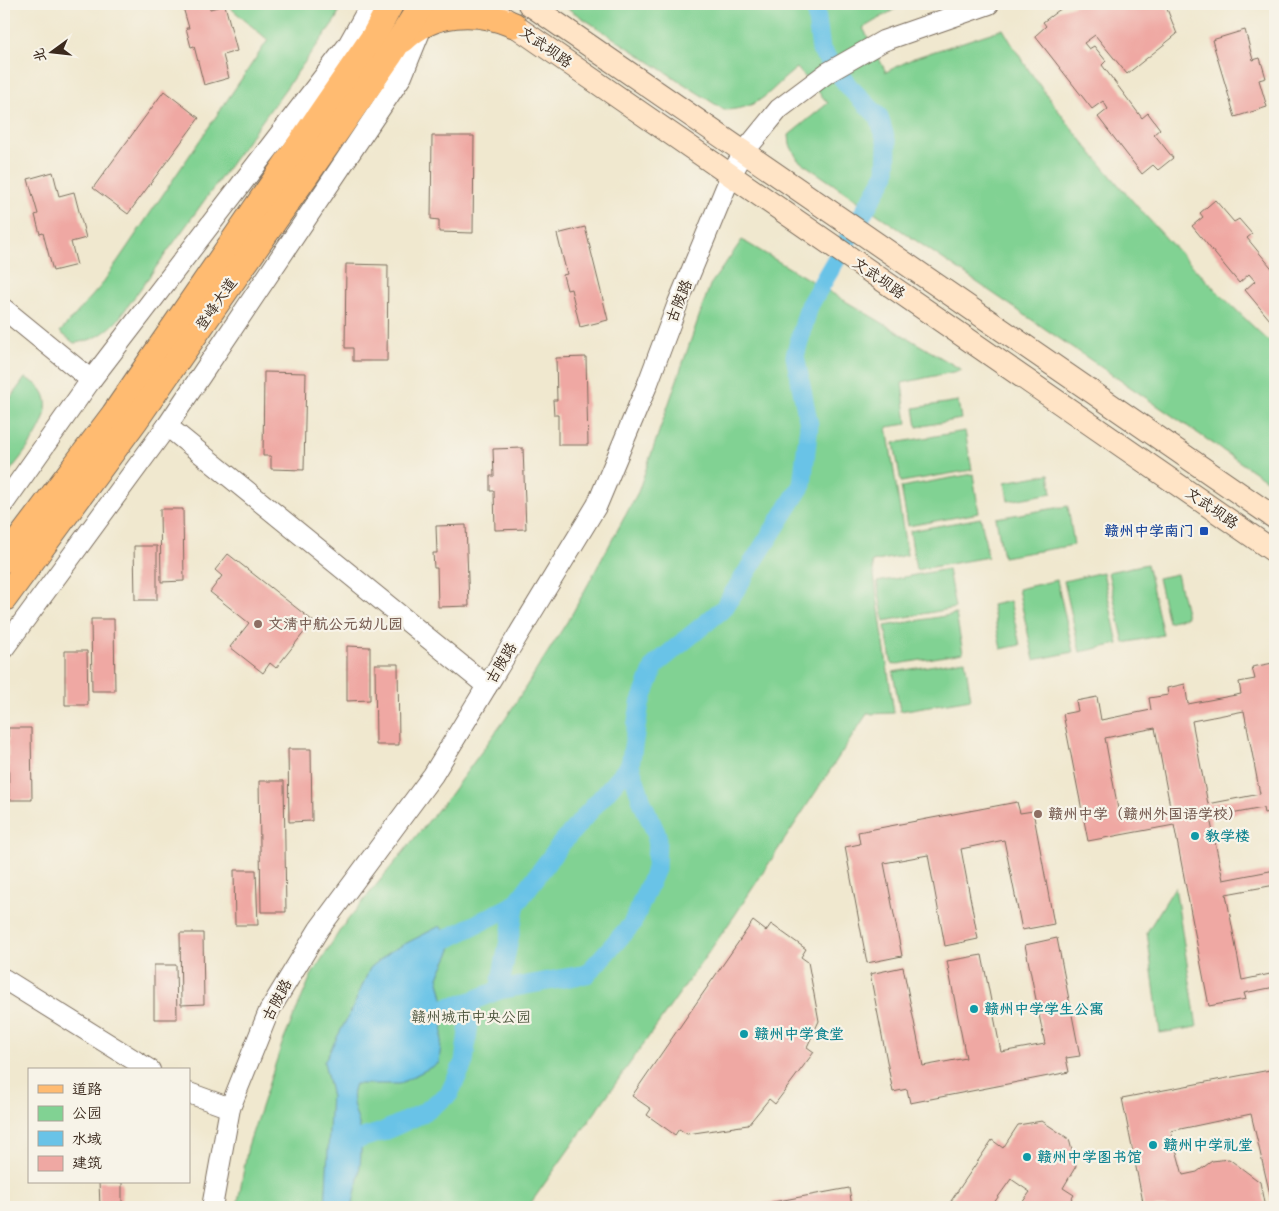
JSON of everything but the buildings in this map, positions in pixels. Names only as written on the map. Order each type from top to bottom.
[{"type":"main road","points":[[373,4],[374,36]]},
{"type":"main road","name":"登峰大道","points":[[4,560],[114,414],[374,36],[390,4]]},
{"type":"main road","name":"文武坝路","points":[[483,4],[1275,552]]},
{"type":"main road","name":"文武坝路","points":[[529,4],[1275,518]]},
{"type":"main road","name":"登峰大道","points":[[4,599],[135,421],[390,55],[426,11],[442,18],[471,14],[493,17],[514,25]]},
{"type":"street","points":[[4,503],[91,380],[348,45],[373,4]]},
{"type":"street","name":"古陂路","points":[[212,1207],[230,1108],[269,1012],[318,929],[433,775],[597,505],[730,175],[744,152],[779,109],[827,73],[883,42],[989,4]]},
{"type":"street","points":[[4,648],[167,426],[402,76],[426,11]]},
{"type":"street","points":[[4,309],[91,380]]},
{"type":"street","points":[[167,426],[487,686]]},
{"type":"street","points":[[4,979],[147,1068]]},
{"type":"street","points":[[190,1094],[230,1108]]},
{"type":"green space","points":[[226,4],[341,4],[336,19],[117,321],[98,336],[87,341],[74,343],[60,332],[100,287],[268,40]]},
{"type":"green space","points":[[561,4],[912,4],[895,9],[863,28],[886,72],[914,58],[1003,29],[1019,56],[1046,94],[1097,160],[1145,216],[1196,270],[1275,347],[1275,486],[798,160],[790,145],[789,135],[828,103],[797,68],[757,102],[737,109],[724,110]]},
{"type":"green space","name":"赣州城市中央公园","points":[[742,240],[962,370],[902,383],[907,424],[887,427],[907,555],[872,562],[894,713],[867,714],[735,915],[528,1207],[237,1207],[248,1146],[282,1044],[311,976],[342,927],[449,796],[506,718],[572,614],[638,492],[710,285]]},
{"type":"green space","points":[[25,378],[39,387],[46,399],[46,413],[32,442],[4,479],[4,407]]},
{"type":"green space","points":[[958,401],[961,419],[917,427],[914,408]]},
{"type":"green space","points":[[965,431],[972,470],[901,482],[894,443]]},
{"type":"green space","points":[[973,474],[979,513],[908,526],[901,487]]},
{"type":"green space","points":[[1049,474],[1052,493],[1008,501],[1005,482]]},
{"type":"green space","points":[[1068,506],[1074,545],[1003,557],[996,518]]},
{"type":"green space","points":[[981,518],[988,557],[916,570],[910,531]]},
{"type":"green space","points":[[1147,564],[1163,635],[1124,643],[1108,572]]},
{"type":"green space","points":[[948,569],[955,608],[884,621],[877,582]]},
{"type":"green space","points":[[1103,572],[1118,644],[1080,652],[1064,581]]},
{"type":"green space","points":[[1177,574],[1187,617],[1168,622],[1158,578]]},
{"type":"green space","points":[[1057,580],[1073,652],[1034,660],[1018,589]]},
{"type":"green space","points":[[1010,601],[1020,645],[1001,649],[992,605]]},
{"type":"green space","points":[[956,614],[963,653],[892,665],[885,626]]},
{"type":"green space","points":[[965,660],[971,699],[900,711],[893,672]]},
{"type":"green space","points":[[1175,887],[1197,1027],[1160,1033],[1147,932]]},
{"type":"water","points":[[440,926],[451,940],[451,950],[438,977],[445,1006],[439,1063],[399,1084],[355,1084],[353,1104],[360,1130],[361,1155],[352,1207],[325,1207],[331,1093],[324,1062],[353,1007],[370,968],[391,951]]},
{"type":"waterway","points":[[421,1014],[472,1001],[499,990],[587,974],[632,924],[656,869],[657,835],[643,804],[630,765],[640,704],[655,665],[724,608],[802,485],[809,425],[795,356],[809,306],[886,174],[887,144],[879,117],[849,87],[821,50],[815,4]]},
{"type":"waterway","points":[[499,990],[516,904],[560,845],[630,765]]},
{"type":"waterway","points":[[433,954],[441,942],[516,904]]},
{"type":"waterway","points":[[349,1142],[382,1132],[421,1114],[449,1094],[464,1062],[472,1001]]},
{"type":"place","name":"赣州中学南门","points":[[1204,531]]},
{"type":"place","name":"文清中航公元幼儿园","points":[[258,624]]},
{"type":"place","name":"赣州中学（赣州外国语学校）","points":[[1038,814]]},
{"type":"place","name":"教学楼","points":[[1195,836]]},
{"type":"place","name":"赣州中学学生公寓","points":[[974,1009]]},
{"type":"place","name":"赣州中学食堂","points":[[744,1034]]},
{"type":"place","name":"赣州中学礼堂","points":[[1153,1145]]},
{"type":"place","name":"赣州中学图书馆","points":[[1027,1157]]}]
